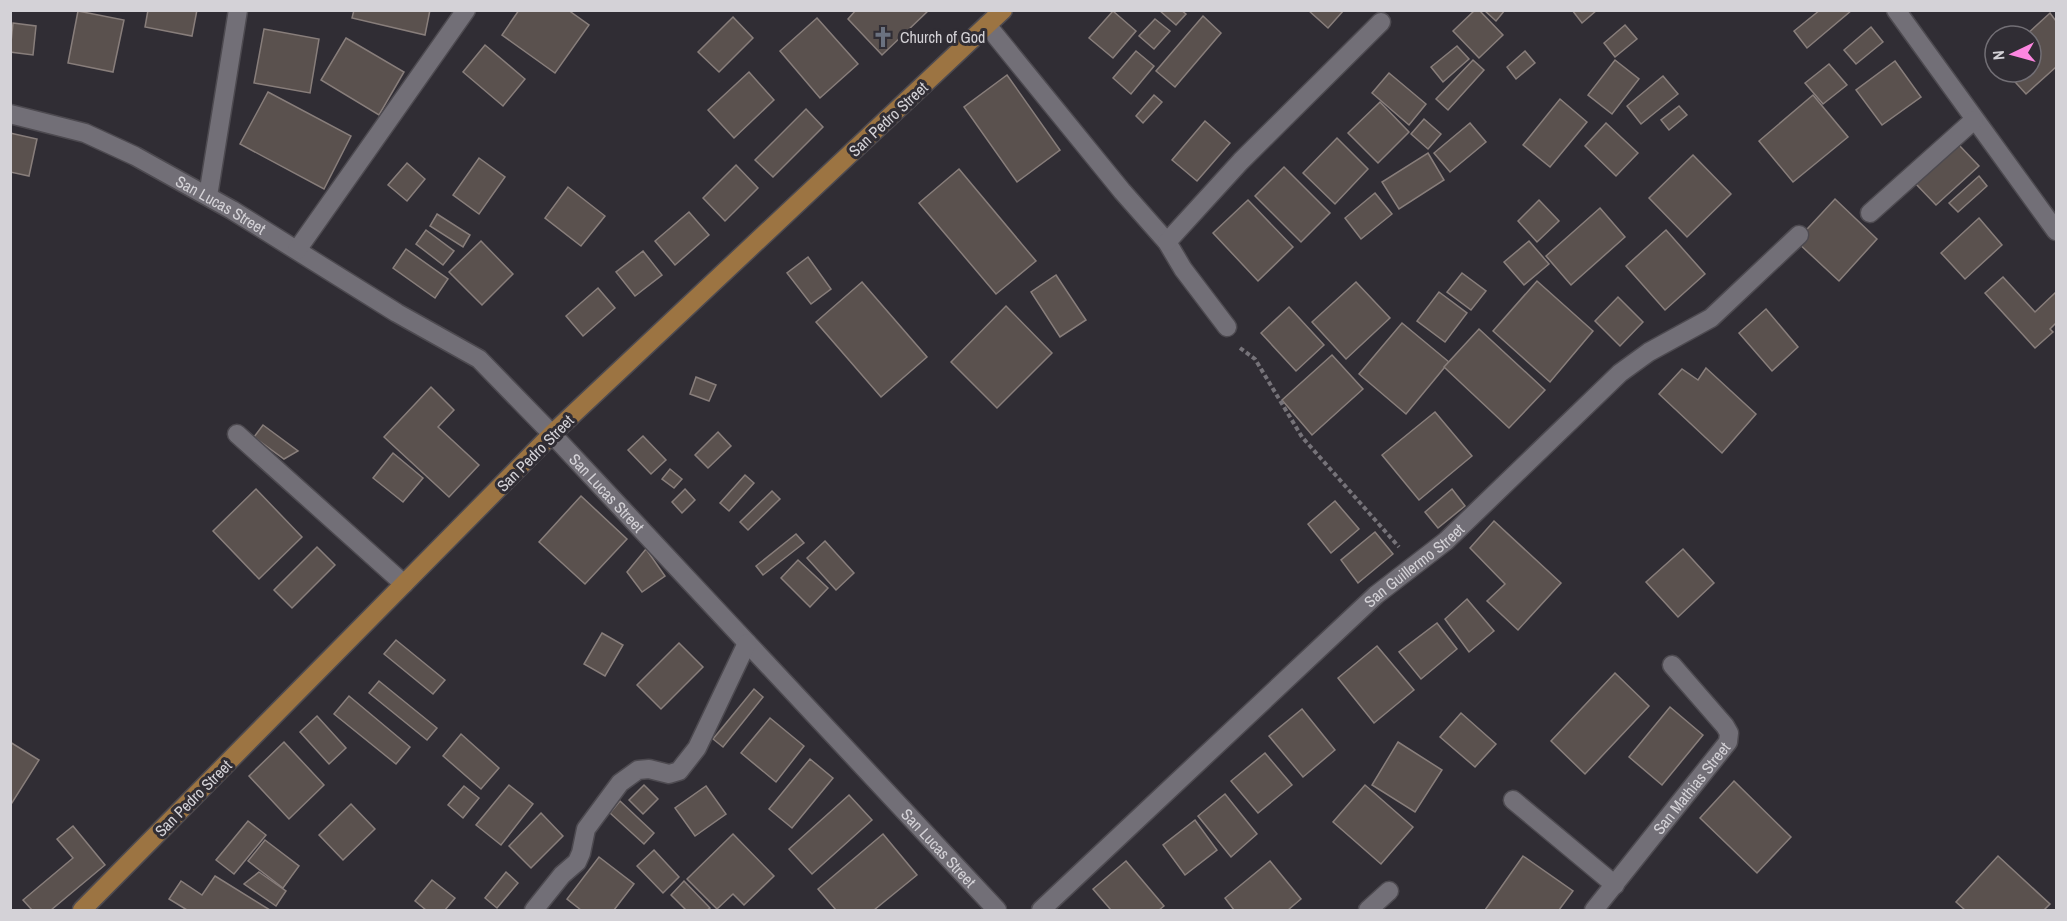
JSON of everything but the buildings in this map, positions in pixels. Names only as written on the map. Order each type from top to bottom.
[{"type":"main road","name":"San Pedro Street","points":[[82,910],[552,434],[1003,10]]},
{"type":"street","points":[[208,196],[238,10]]},
{"type":"street","points":[[297,250],[466,10]]},
{"type":"street","points":[[1896,10],[2056,231]]},
{"type":"street","points":[[1167,242],[1241,161],[1381,22]]},
{"type":"street","points":[[987,25],[1122,191],[1167,242],[1183,269],[1227,327]]},
{"type":"street","name":"San Lucas Street","points":[[10,114],[85,133],[135,156],[208,196],[397,313],[479,359],[552,434],[997,910]]},
{"type":"street","points":[[1870,213],[1974,120]]},
{"type":"street","name":"San Guillermo Street","points":[[1041,910],[1376,595],[1446,541],[1620,373],[1649,352],[1711,318],[1799,235]]},
{"type":"street","points":[[237,434],[405,584]]},
{"type":"street","points":[[534,910],[562,875],[577,862],[586,829],[620,783],[638,770],[649,769],[669,774],[679,771],[689,759],[697,748],[747,643]]},
{"type":"street","name":"San Mathias Street","points":[[1599,909],[1615,885],[1728,742],[1729,734],[1725,726],[1672,665]]},
{"type":"street","points":[[1513,800],[1615,885]]},
{"type":"street","points":[[1368,910],[1389,891]]},
{"type":"path","points":[[1227,327],[1237,345],[1255,359],[1302,437],[1415,564]]},
{"type":"place","name":"Church of God","points":[[883,37]]}]
